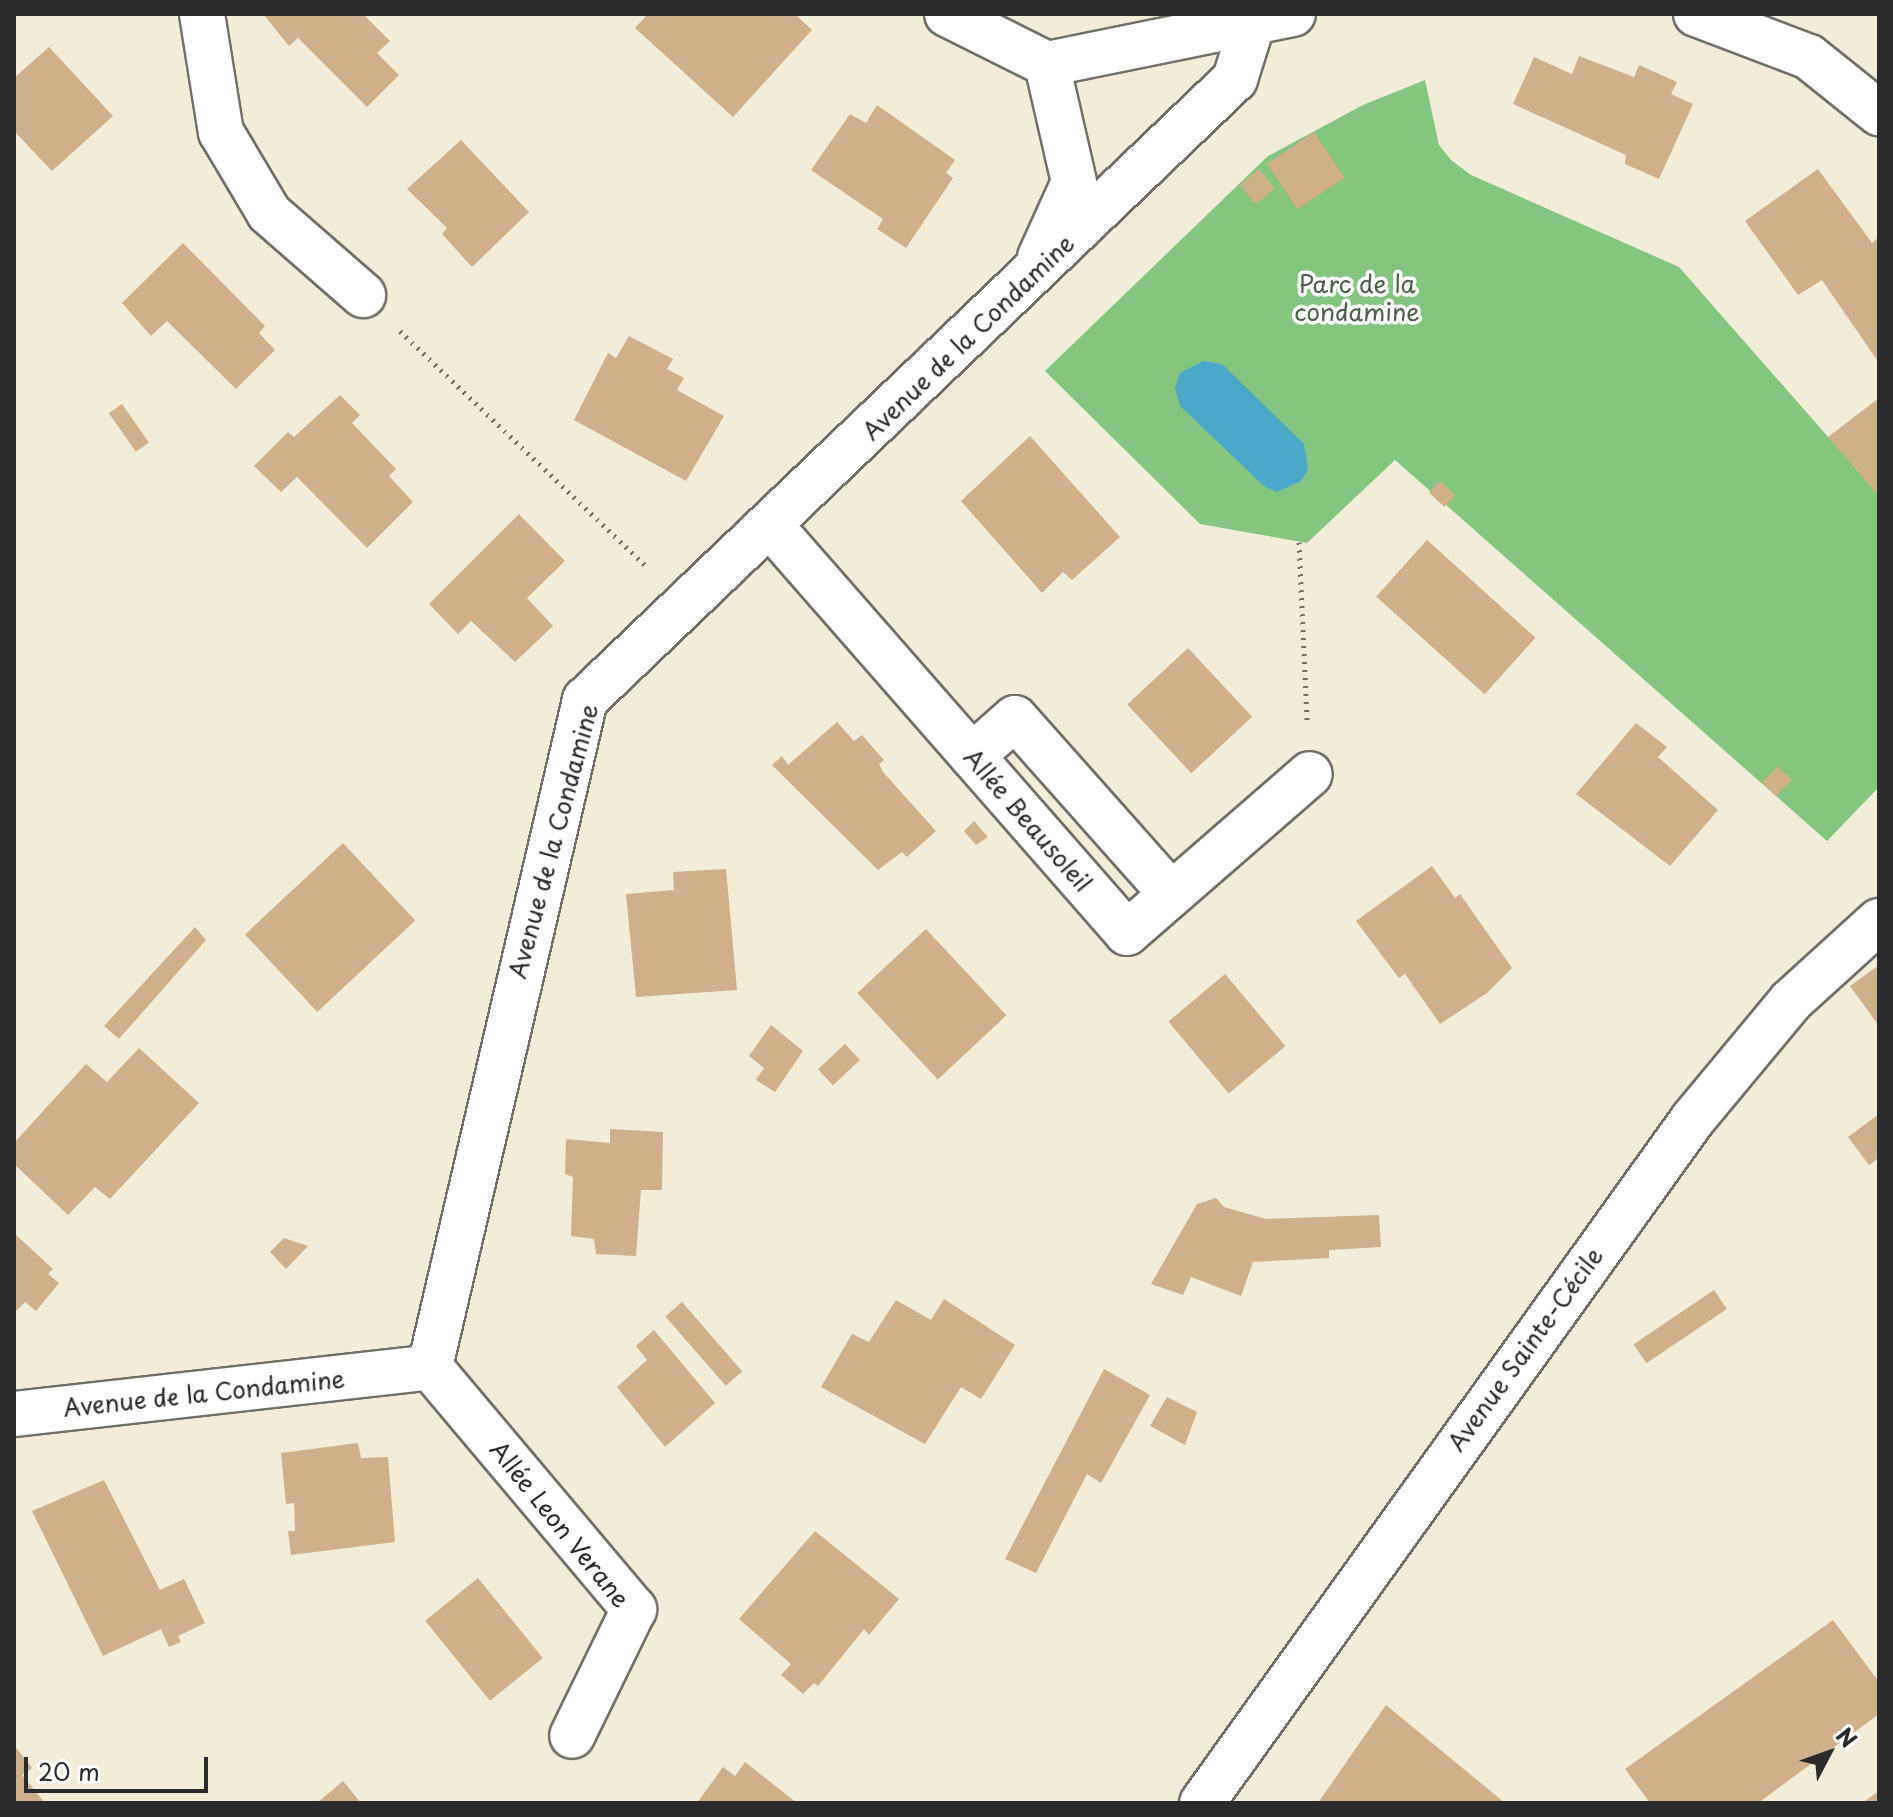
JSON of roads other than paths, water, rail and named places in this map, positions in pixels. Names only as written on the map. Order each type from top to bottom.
[{"type":"street","points":[[202,14],[221,132],[269,213],[363,295]]},
{"type":"street","points":[[947,14],[1047,64],[1273,18]]},
{"type":"street","points":[[1696,14],[1809,57],[1879,113]]},
{"type":"street","name":"Avenue de la Condamine","points":[[14,1414],[430,1367],[536,892],[585,700],[1235,79],[1273,18]]},
{"type":"street","points":[[1031,277],[1074,182],[1047,64]]},
{"type":"street","name":"Allée Beausoleil","points":[[770,525],[1127,933],[1310,774]]},
{"type":"street","points":[[972,756],[1015,718],[1171,894]]},
{"type":"street","name":"Avenue Sainte-Cécile","points":[[1202,1803],[1693,1119],[1791,1001],[1879,921]]},
{"type":"street","name":"Allée Leon Verane","points":[[430,1367],[634,1609],[572,1736]]},
{"type":"water","points":[[1203,361],[1222,364],[1304,444],[1308,469],[1301,481],[1277,492],[1265,487],[1180,406],[1175,388],[1180,373]]},
{"type":"park label","name":"Parc de la condamine","points":[[1357,298]]}]
